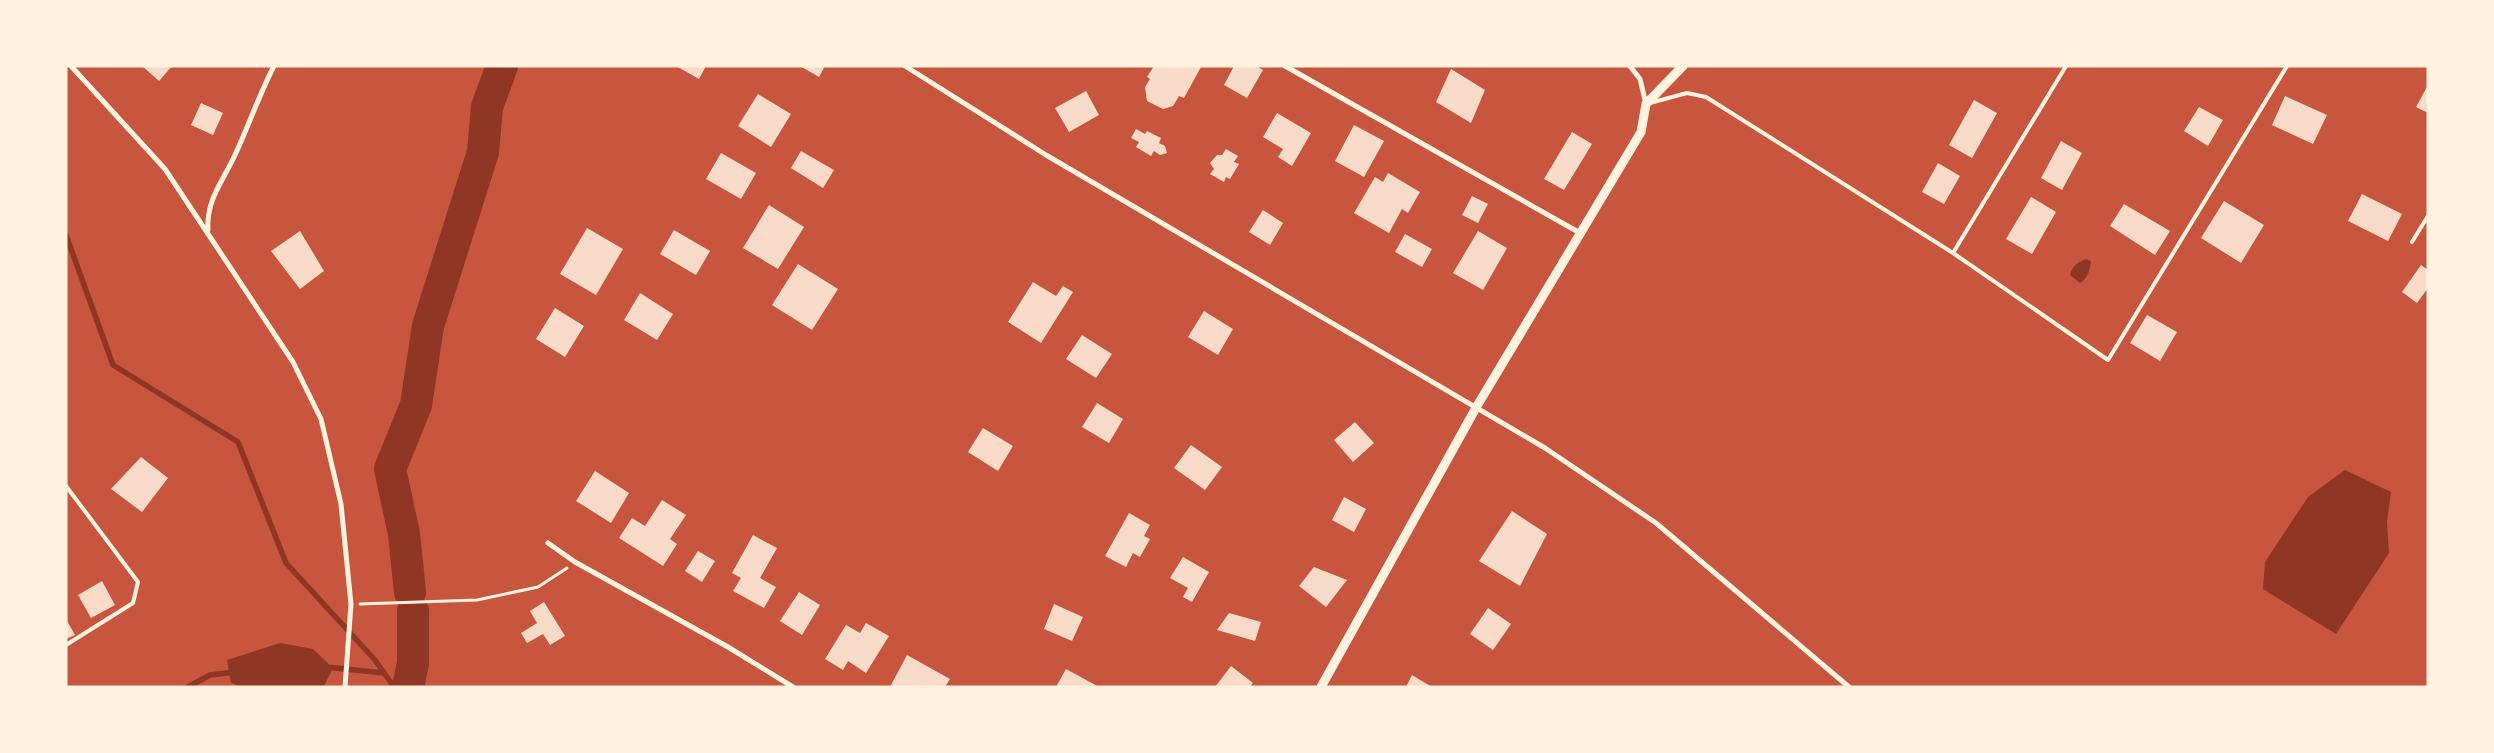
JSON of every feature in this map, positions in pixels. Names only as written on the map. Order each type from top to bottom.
[{"type":"street","points":[[71,66],[165,169],[208,230],[293,362],[321,419],[341,504],[351,604],[345,687]]},
{"type":"street","points":[[208,230],[207,213],[212,198],[235,154],[258,98],[274,66]]},
{"type":"street","points":[[905,66],[1046,155],[1477,406],[1545,448],[1656,523],[1849,687]]},
{"type":"street","points":[[1285,66],[1580,233]]},
{"type":"street","points":[[1321,687],[1477,406],[1641,132],[1646,104],[1640,79],[1630,66]]},
{"type":"street","points":[[1646,104],[1683,66]]},
{"type":"street","points":[[548,543],[575,562],[728,647],[793,687]]},
{"type":"lane","points":[[1953,253],[2066,66]]},
{"type":"lane","points":[[1646,104],[1687,93],[1706,97],[1953,253],[2108,360],[2287,66]]},
{"type":"lane","points":[[2412,242],[2428,216]]},
{"type":"lane","points":[[66,486],[138,582],[133,603],[66,645]]},
{"type":"path","points":[[351,604],[477,600],[538,587],[575,562]]},
{"type":"shaded area","points":[[2086,259],[2091,261],[2090,268],[2087,276],[2080,283],[2070,275],[2076,265]]},
{"type":"shaded area","points":[[2345,470],[2391,492],[2387,522],[2389,553],[2336,634],[2263,589],[2265,562],[2308,497]]},
{"type":"shaded area","points":[[280,643],[313,649],[333,668],[324,686],[243,687],[231,683],[227,660]]},
{"type":"building","points":[[142,66],[172,66],[159,81]]},
{"type":"building","points":[[676,66],[706,66],[699,79]]},
{"type":"building","points":[[800,66],[825,66],[819,77]]},
{"type":"building","points":[[1154,66],[1201,67],[1184,98],[1179,96],[1173,106],[1163,109],[1147,101],[1145,87],[1150,79],[1147,77]]},
{"type":"building","points":[[1234,66],[1256,66],[1263,70],[1247,98],[1224,85]]},
{"type":"building","points":[[1451,69],[1485,90],[1471,123],[1436,102]]},
{"type":"building","points":[[2428,85],[2428,113],[2416,107]]},
{"type":"building","points":[[1086,91],[1099,115],[1069,132],[1055,108]]},
{"type":"building","points":[[758,94],[791,114],[771,147],[738,126]]},
{"type":"building","points":[[2285,96],[2327,115],[2313,144],[2272,125]]},
{"type":"building","points":[[1974,100],[1997,113],[1972,158],[1949,145]]},
{"type":"building","points":[[201,103],[223,113],[213,135],[191,125]]},
{"type":"building","points":[[2199,107],[2223,120],[2208,146],[2184,131]]},
{"type":"building","points":[[1277,113],[1311,133],[1292,166],[1278,157],[1283,149],[1263,137]]},
{"type":"building","points":[[1354,125],[1384,141],[1364,177],[1335,161]]},
{"type":"building","points":[[1136,129],[1145,134],[1147,131],[1161,138],[1159,143],[1165,146],[1167,153],[1160,155],[1154,151],[1151,156],[1136,147],[1139,142],[1131,138]]},
{"type":"building","points":[[1572,132],[1592,144],[1564,190],[1544,179]]},
{"type":"building","points":[[2061,141],[2082,153],[2062,190],[2041,178]]},
{"type":"building","points":[[1226,149],[1238,156],[1234,162],[1239,164],[1230,179],[1226,177],[1224,182],[1210,174],[1214,169],[1210,163],[1217,155],[1222,155]]},
{"type":"building","points":[[801,151],[834,170],[823,188],[791,168]]},
{"type":"building","points":[[721,153],[756,173],[741,199],[706,179]]},
{"type":"building","points":[[1938,163],[1960,176],[1944,204],[1922,192]]},
{"type":"building","points":[[1388,173],[1420,192],[1408,213],[1402,209],[1389,233],[1354,213],[1375,177],[1383,182]]},
{"type":"building","points":[[2362,194],[2402,214],[2388,241],[2348,221]]},
{"type":"building","points":[[1472,196],[1488,204],[1478,223],[1462,215]]},
{"type":"building","points":[[2031,197],[2056,212],[2032,254],[2006,239]]},
{"type":"building","points":[[2224,201],[2264,225],[2241,263],[2201,238]]},
{"type":"building","points":[[2124,204],[2170,231],[2155,255],[2110,226]]},
{"type":"building","points":[[769,205],[804,227],[778,269],[743,248]]},
{"type":"building","points":[[1263,210],[1283,223],[1270,245],[1249,232]]},
{"type":"building","points":[[587,228],[623,249],[596,295],[560,274]]},
{"type":"building","points":[[674,230],[710,251],[696,275],[660,254]]},
{"type":"building","points":[[300,231],[324,271],[300,289],[271,251]]},
{"type":"building","points":[[1478,231],[1507,248],[1483,290],[1453,273]]},
{"type":"building","points":[[1405,234],[1432,249],[1422,267],[1395,252]]},
{"type":"building","points":[[798,264],[838,289],[812,330],[772,305]]},
{"type":"building","points":[[2421,265],[2428,270],[2428,288],[2417,303],[2402,292]]},
{"type":"building","points":[[1033,282],[1056,296],[1063,286],[1073,292],[1041,343],[1008,322]]},
{"type":"building","points":[[640,293],[673,314],[657,340],[624,320]]},
{"type":"building","points":[[555,308],[584,326],[565,357],[536,339]]},
{"type":"building","points":[[1204,311],[1233,329],[1218,355],[1188,337]]},
{"type":"building","points":[[2147,315],[2177,332],[2160,361],[2130,343]]},
{"type":"building","points":[[1082,335],[1112,354],[1096,378],[1066,359]]},
{"type":"building","points":[[1097,403],[1123,419],[1109,443],[1082,427]]},
{"type":"building","points":[[1355,422],[1374,443],[1353,462],[1334,440]]},
{"type":"building","points":[[983,428],[1013,446],[998,471],[968,452]]},
{"type":"building","points":[[1191,445],[1222,467],[1205,490],[1174,468]]},
{"type":"building","points":[[141,457],[168,478],[142,512],[111,489]]},
{"type":"building","points":[[595,471],[629,493],[611,523],[576,501]]},
{"type":"building","points":[[1344,497],[1366,509],[1354,532],[1332,520]]},
{"type":"building","points":[[662,500],[686,515],[670,539],[677,544],[663,566],[619,538],[632,518],[645,526]]},
{"type":"building","points":[[1512,511],[1547,534],[1520,586],[1479,561]]},
{"type":"building","points":[[1129,513],[1150,525],[1144,536],[1150,539],[1140,557],[1133,553],[1126,567],[1105,556]]},
{"type":"building","points":[[753,535],[777,548],[760,578],[776,587],[764,608],[733,591],[741,578],[732,573]]},
{"type":"building","points":[[698,551],[715,561],[702,582],[685,571]]},
{"type":"building","points":[[1183,557],[1209,572],[1192,602],[1183,597],[1188,588],[1170,578]]},
{"type":"building","points":[[1314,567],[1347,580],[1326,607],[1299,586]]},
{"type":"building","points":[[102,581],[115,605],[91,618],[78,595]]},
{"type":"building","points":[[799,592],[820,605],[802,635],[780,621]]},
{"type":"building","points":[[544,602],[565,636],[550,645],[543,634],[527,643],[521,633],[537,623],[530,611]]},
{"type":"building","points":[[1054,604],[1083,617],[1072,641],[1044,629]]},
{"type":"building","points":[[1488,608],[1511,624],[1493,650],[1470,634]]},
{"type":"building","points":[[1229,613],[1261,622],[1255,641],[1217,630]]},
{"type":"building","points":[[66,619],[75,635],[66,639]]},
{"type":"building","points":[[866,623],[889,636],[866,673],[848,661],[843,670],[825,659],[846,625],[860,633]]},
{"type":"building","points":[[907,655],[950,679],[945,687],[890,687]]},
{"type":"building","points":[[1231,666],[1253,683],[1250,687],[1215,687]]},
{"type":"building","points":[[1066,669],[1099,687],[1056,687]]},
{"type":"building","points":[[1412,675],[1432,687],[1406,687]]},
{"type":"waterway","points":[[410,592],[404,534],[390,469],[416,405],[428,326],[483,152],[487,107],[502,66]]},
{"type":"waterway","points":[[66,235],[113,365],[238,442],[286,563],[375,660],[394,687]]},
{"type":"waterway","points":[[408,687],[413,663],[413,611]]},
{"type":"waterway","points":[[326,667],[384,673]]},
{"type":"waterway","points":[[188,687],[210,675],[235,672]]}]
